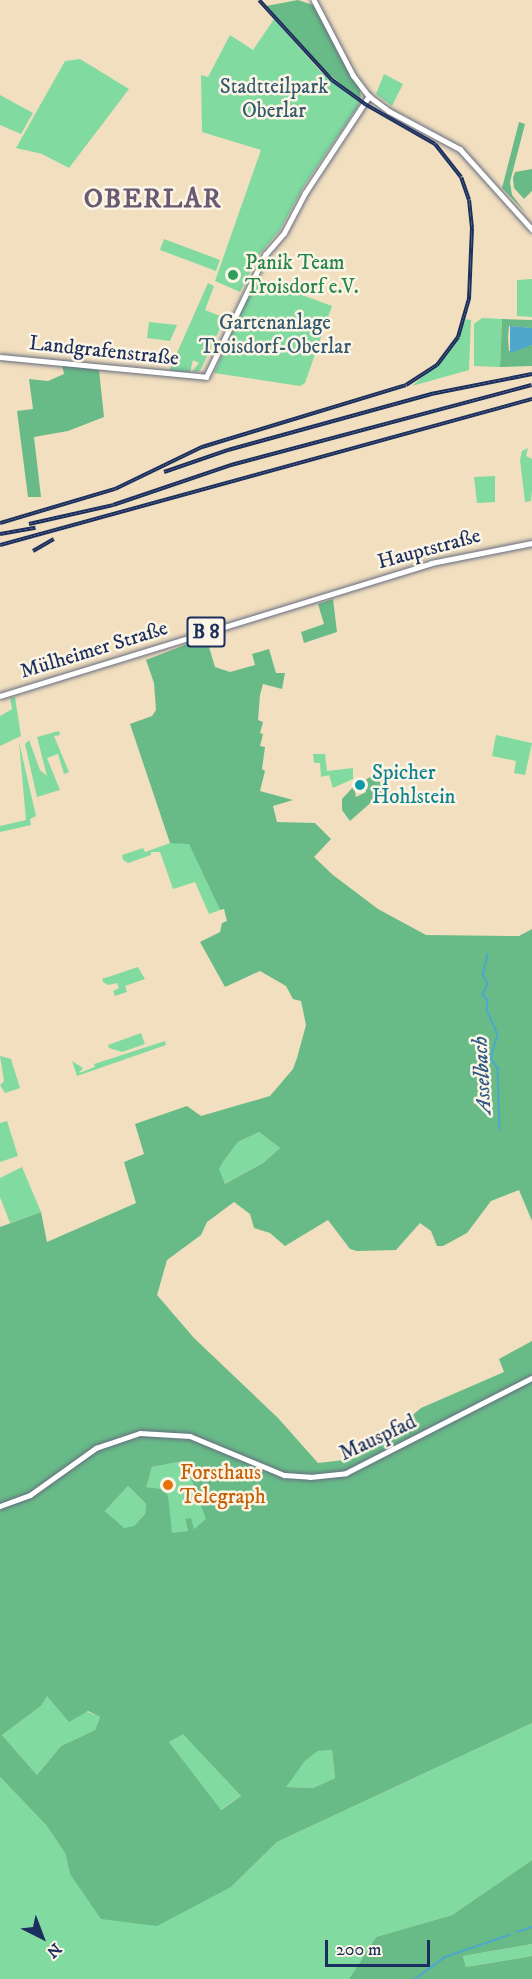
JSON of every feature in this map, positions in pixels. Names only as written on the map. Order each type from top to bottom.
[{"type":"main road","name":"Hauptstraße","points":[[336,592],[467,553],[532,543]]},
{"type":"main road","name":"Mülheimer Straße","points":[[0,696],[336,592]]},
{"type":"street","points":[[313,0],[353,75],[369,96],[389,111],[460,149],[532,229]]},
{"type":"street","name":"Landgrafenstraße","points":[[0,357],[206,377],[265,255],[284,233],[305,193],[369,96]]},
{"type":"street","name":"Mauspfad","points":[[0,1506],[30,1494],[96,1448],[140,1433],[190,1436],[284,1475],[310,1478],[346,1473],[532,1378]]},
{"type":"green space","points":[[298,0],[313,5],[323,21],[360,89],[361,101],[317,64],[266,6]]},
{"type":"green space","name":"Stadtteilpark Oberlar","points":[[274,19],[321,72],[360,103],[304,186],[280,230],[258,256],[240,292],[215,281],[261,150],[202,132],[201,75],[208,77],[230,35],[253,50]]},
{"type":"green space","points":[[80,59],[129,89],[69,168],[42,154],[16,148],[65,61]]},
{"type":"green space","points":[[384,74],[403,84],[392,106],[376,94]]},
{"type":"green space","points":[[0,95],[33,113],[21,134],[0,125]]},
{"type":"green space","points":[[519,122],[525,124],[510,182],[512,195],[526,213],[502,188]]},
{"type":"green space","points":[[532,169],[532,191],[524,199],[514,188],[513,178],[515,172]]},
{"type":"green space","points":[[164,239],[220,260],[216,271],[160,250]]},
{"type":"green space","name":"Gartenanlage Troisdorf-Oberlar","points":[[256,278],[332,306],[305,383],[300,386],[214,373]]},
{"type":"green space","points":[[532,279],[532,317],[517,316],[517,280]]},
{"type":"green space","points":[[208,283],[214,286],[205,310],[225,318],[199,371],[192,372],[199,363],[193,360],[190,372],[169,371]]},
{"type":"green space","points":[[482,318],[502,319],[500,367],[474,366],[474,324]]},
{"type":"green space","points":[[466,319],[471,320],[469,370],[412,386],[447,355]]},
{"type":"green space","points":[[502,319],[532,320],[532,328],[509,326],[508,338],[509,351],[532,345],[532,366],[500,367]]},
{"type":"green space","points":[[149,322],[177,325],[170,341],[147,338]]},
{"type":"green space","points":[[62,365],[99,370],[104,417],[68,431],[34,437],[41,497],[28,497],[17,411],[33,409],[29,379],[48,381],[64,374]]},
{"type":"green space","points":[[528,448],[526,456],[532,459],[532,490],[531,501],[525,502],[520,460],[522,451]]},
{"type":"green space","points":[[495,476],[495,502],[477,503],[474,477]]},
{"type":"green space","points":[[333,599],[337,632],[304,643],[301,632],[324,624],[318,604]]},
{"type":"green space","points":[[206,637],[215,667],[230,672],[255,665],[252,654],[269,649],[276,673],[285,673],[282,689],[263,684],[260,695],[258,720],[263,722],[260,746],[265,747],[262,769],[265,771],[260,791],[293,800],[273,806],[277,822],[315,823],[331,839],[314,857],[333,875],[378,909],[426,935],[519,936],[532,929],[532,1221],[519,1190],[491,1201],[467,1233],[443,1246],[437,1246],[431,1231],[420,1223],[396,1250],[357,1251],[350,1249],[328,1220],[285,1246],[270,1233],[254,1228],[250,1214],[234,1202],[207,1222],[201,1235],[167,1260],[157,1295],[194,1338],[278,1418],[318,1463],[344,1460],[391,1433],[421,1408],[504,1372],[499,1359],[532,1341],[532,1723],[277,1842],[231,1887],[157,1926],[101,1919],[70,1874],[65,1853],[46,1825],[0,1777],[0,1227],[41,1212],[47,1242],[136,1203],[124,1162],[144,1154],[135,1124],[187,1106],[201,1116],[270,1096],[293,1069],[306,1025],[301,1001],[293,999],[286,986],[260,971],[225,987],[200,942],[220,932],[222,923],[227,921],[224,909],[220,910],[189,844],[170,843],[130,724],[152,716],[156,710],[154,683],[146,660]],"holes":[[[259,1132],[280,1148],[263,1163],[225,1184],[219,1169],[238,1142]],[[178,1462],[189,1473],[206,1519],[194,1529],[191,1518],[185,1519],[188,1531],[172,1533],[168,1496],[163,1489],[146,1487],[152,1467]],[[128,1486],[146,1504],[145,1514],[134,1526],[124,1528],[105,1511]],[[47,1696],[69,1722],[88,1711],[100,1717],[95,1730],[61,1746],[37,1775],[2,1735],[41,1706]],[[183,1734],[241,1796],[221,1810],[169,1742]],[[332,1750],[335,1778],[313,1788],[286,1787],[305,1761],[318,1751]]]},
{"type":"green space","points":[[15,697],[21,736],[0,746],[0,716],[12,709],[10,698]]},
{"type":"green space","points":[[59,731],[60,735],[54,736],[69,772],[64,774],[58,754],[47,758],[60,790],[37,797],[25,744],[29,740],[40,770],[47,776],[37,737]]},
{"type":"green space","points":[[496,735],[532,743],[525,775],[514,773],[516,761],[492,756]]},
{"type":"green space","points":[[19,742],[36,816],[30,819],[31,825],[0,832],[0,826],[26,820]]},
{"type":"green space","points":[[313,754],[325,754],[327,771],[353,768],[353,779],[333,788],[329,775],[321,777],[320,763],[314,763]]},
{"type":"green space","points":[[375,774],[385,790],[350,821],[342,810],[342,799],[354,786],[356,797],[366,792],[362,782]]},
{"type":"green space","points":[[170,843],[189,843],[220,910],[209,914],[195,882],[173,889],[160,852],[151,852],[151,855],[128,863],[123,860],[122,855],[143,848],[145,852]]},
{"type":"green space","points":[[138,967],[145,979],[125,986],[127,992],[115,996],[113,991],[119,988],[117,983],[108,985],[103,982],[102,979]]},
{"type":"green space","points":[[141,1033],[145,1044],[122,1052],[109,1048],[108,1045]]},
{"type":"green space","points":[[165,1041],[166,1045],[77,1076],[72,1061],[83,1068],[79,1073],[95,1067],[94,1064]]},
{"type":"green space","points":[[0,1056],[11,1059],[20,1088],[5,1093],[0,1085],[4,1081]]},
{"type":"green space","points":[[7,1121],[18,1156],[0,1162],[0,1123]]},
{"type":"green space","points":[[259,1132],[280,1148],[263,1163],[225,1184],[218,1169],[238,1142]]},
{"type":"green space","points":[[22,1167],[41,1212],[10,1223],[0,1197],[0,1178]]},
{"type":"green space","name":"Forsthaus Telegraph","points":[[178,1462],[189,1473],[207,1519],[194,1529],[185,1519],[188,1531],[172,1534],[163,1489],[145,1487],[152,1467]]},
{"type":"green space","points":[[128,1486],[146,1504],[145,1514],[134,1526],[124,1529],[105,1511]]},
{"type":"green space","points":[[47,1695],[100,1717],[95,1730],[61,1746],[37,1775],[2,1735],[41,1706]]},
{"type":"green space","points":[[532,1723],[532,1860],[452,1915],[376,1937],[349,1979],[0,1979],[0,1777],[46,1825],[65,1853],[70,1874],[231,1887],[277,1842]]},
{"type":"green space","points":[[183,1733],[241,1796],[220,1810],[169,1742]]},
{"type":"green space","points":[[332,1750],[335,1778],[313,1788],[285,1787],[305,1761],[318,1751]]},
{"type":"green space","points":[[532,1860],[532,1944],[463,1956],[466,1967],[532,1956],[532,1979],[349,1979],[376,1937],[452,1915]]},
{"type":"green space","points":[[532,1944],[532,1956],[466,1967],[463,1956]]},
{"type":"water","points":[[510,326],[532,328],[532,345],[510,353]]},
{"type":"waterway","name":"Asselbach","points":[[488,954],[483,975],[488,984],[483,995],[488,1000],[487,1010],[498,1035],[491,1059],[498,1068],[500,1130]]},
{"type":"waterway","points":[[517,1932],[532,1927]]},
{"type":"waterway","points":[[415,1979],[445,1957],[509,1935]]},
{"type":"railway","points":[[0,523],[115,489],[202,447],[406,385],[437,365],[458,337],[469,299],[472,228],[469,200],[461,177],[435,144],[365,104],[332,80],[259,0]]},
{"type":"railway","points":[[164,472],[228,450],[431,394],[532,374]]},
{"type":"railway","points":[[29,524],[113,505],[231,465],[532,385]]},
{"type":"railway","points":[[0,545],[532,399]]},
{"type":"railway","points":[[0,534],[35,528]]},
{"type":"railway","points":[[33,551],[54,539]]},
{"type":"place","name":"Panik Team Troisdorf e.V.","points":[[233,275]]},
{"type":"place","name":"Spicher Hohlstein","points":[[360,785]]},
{"type":"place","name":"Forsthaus Telegraph","points":[[168,1485]]},
{"type":"district","name":"OBERLAR","points":[[153,200]]}]
